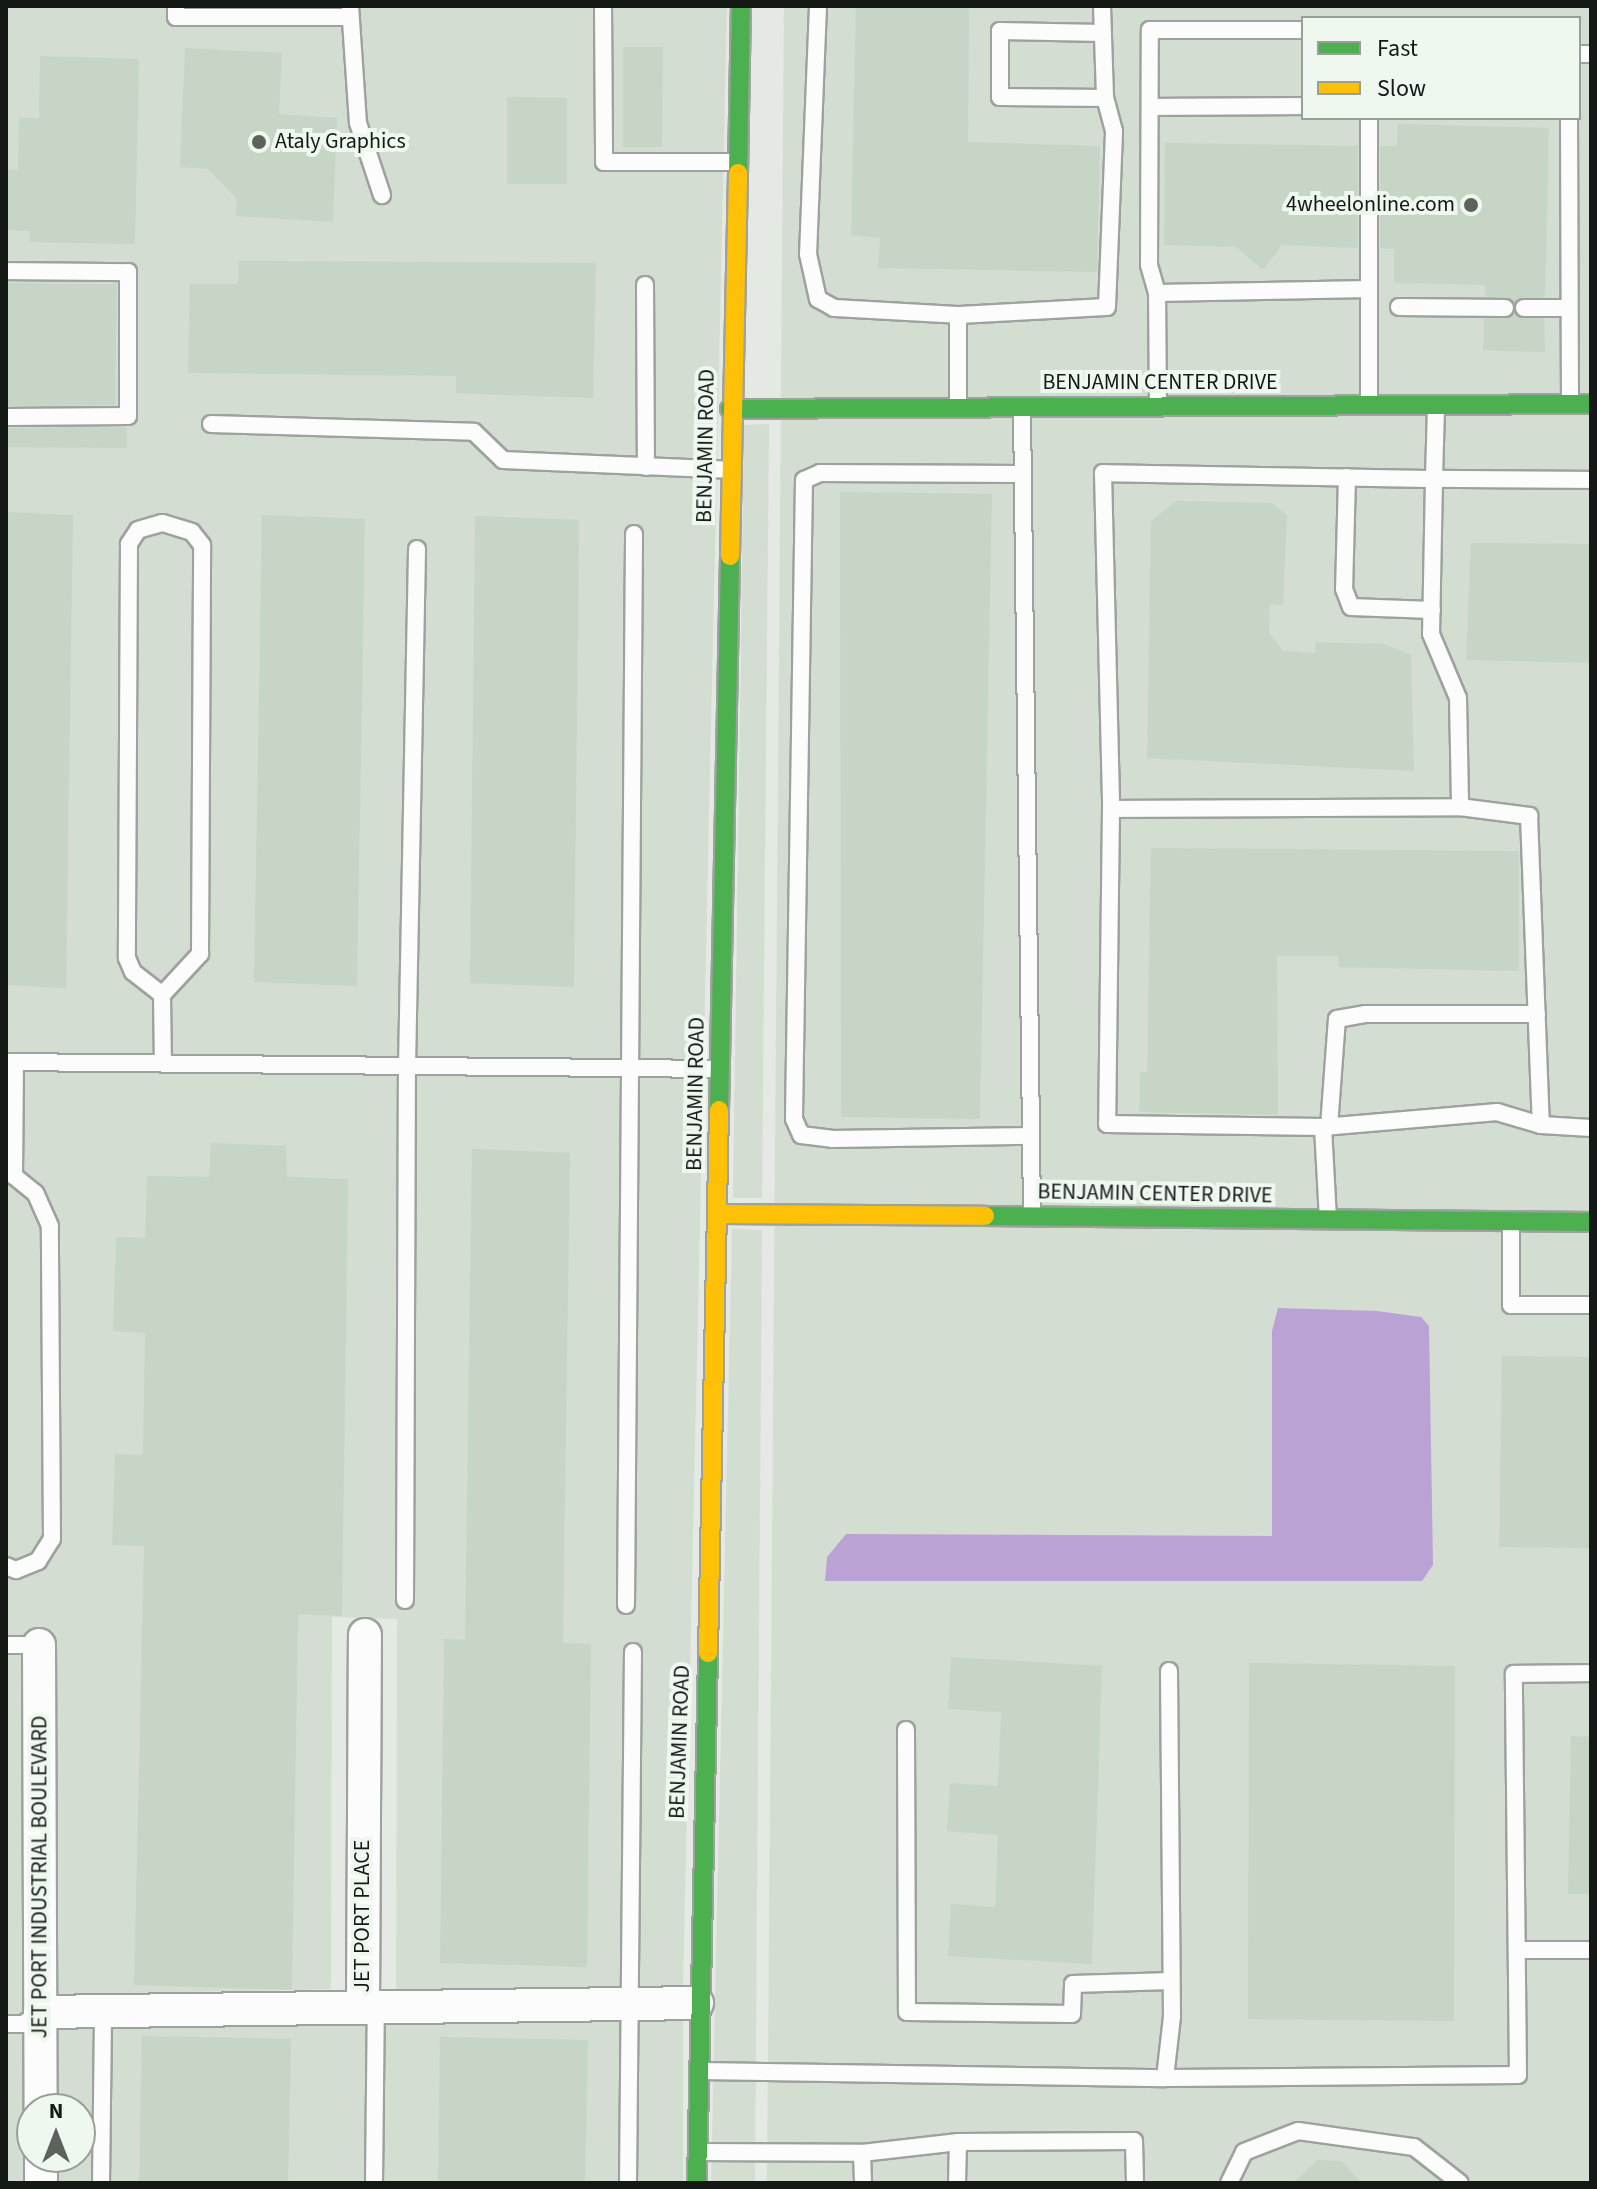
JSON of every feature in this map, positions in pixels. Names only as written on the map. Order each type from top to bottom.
[{"type":"street","name":"BENJAMIN ROAD","points":[[697,2183],[697,2003],[719,1214],[730,409],[741,6]]},
{"type":"street","name":"BENJAMIN CENTER DRIVE","points":[[730,409],[1591,404]]},
{"type":"street","name":"BENJAMIN CENTER DRIVE","points":[[719,1214],[1591,1222]]},
{"type":"street","name":"JET PORT PLACE","points":[[365,1635],[370,2006],[697,2003]]},
{"type":"street","name":"JET PORT INDUSTRIAL BOULEVARD","points":[[39,1645],[41,2093]]},
{"type":"street","points":[[40,2012],[370,2006]]},
{"type":"lane","points":[[176,6],[176,17],[271,11],[350,11],[358,123],[382,195]]},
{"type":"lane","points":[[603,6],[604,162],[737,162]]},
{"type":"lane","points":[[818,6],[808,254],[818,299],[834,308],[958,315],[1107,307],[1114,131],[1105,98],[1102,6]]},
{"type":"lane","points":[[1158,407],[1157,293],[1149,265],[1150,30],[1301,30]]},
{"type":"lane","points":[[1103,33],[1000,31],[1000,97],[1105,98]]},
{"type":"lane","points":[[1150,107],[1301,106]]},
{"type":"lane","points":[[1369,120],[1369,406]]},
{"type":"lane","points":[[1569,120],[1570,404]]},
{"type":"lane","points":[[6,271],[128,272],[128,416],[6,417]]},
{"type":"lane","points":[[645,285],[646,467]]},
{"type":"lane","points":[[1157,293],[1369,289]]},
{"type":"lane","points":[[1399,307],[1505,308]]},
{"type":"lane","points":[[1524,308],[1569,308]]},
{"type":"lane","points":[[958,315],[958,408]]},
{"type":"lane","points":[[1436,405],[1431,634],[1458,698],[1460,807]]},
{"type":"lane","points":[[1022,408],[1032,1217]]},
{"type":"lane","points":[[211,424],[474,432],[503,460],[729,470]]},
{"type":"lane","points":[[1022,474],[820,473],[804,480],[794,1119],[801,1135],[832,1139],[1031,1136]]},
{"type":"lane","points":[[1591,480],[1103,473],[1111,809],[1107,1124],[1326,1127],[1497,1112],[1541,1125],[1591,1128]]},
{"type":"lane","points":[[1347,477],[1344,589],[1351,607],[1432,610]]},
{"type":"lane","points":[[162,995],[133,972],[127,942],[129,544],[138,530],[162,523],[192,532],[202,545],[200,954],[162,995],[163,1063]]},
{"type":"lane","points":[[626,1605],[634,534]]},
{"type":"lane","points":[[405,1600],[407,1067],[417,549]]},
{"type":"lane","points":[[1111,809],[1460,807],[1529,816],[1541,1125]]},
{"type":"lane","points":[[1329,1219],[1326,1127],[1337,1019],[1365,1014],[1537,1014]]},
{"type":"lane","points":[[6,1566],[16,1570],[38,1561],[52,1539],[50,1226],[35,1193],[10,1178],[10,1062],[721,1069]]},
{"type":"lane","points":[[1511,1221],[1511,1305],[1591,1305]]},
{"type":"lane","points":[[6,1645],[39,1645]]},
{"type":"lane","points":[[628,2183],[633,1652]]},
{"type":"lane","points":[[1165,2078],[1171,1981],[1169,1671]]},
{"type":"lane","points":[[697,2071],[1165,2078],[1518,2075],[1514,1674],[1591,1673]]},
{"type":"lane","points":[[906,1730],[907,2012],[1072,2014],[1073,1984],[1171,1981]]},
{"type":"lane","points":[[1518,1950],[1591,1950]]},
{"type":"lane","points":[[370,2006],[374,2183]]},
{"type":"lane","points":[[101,2183],[103,2010]]},
{"type":"lane","points":[[6,2024],[23,2024],[40,2012]]},
{"type":"lane","points":[[1229,2183],[1244,2152],[1298,2131],[1414,2147],[1460,2183]]},
{"type":"lane","points":[[697,2152],[862,2153],[958,2142],[1134,2141],[1135,2183]]},
{"type":"lane","points":[[957,2183],[958,2142]]},
{"type":"lane","points":[[862,2153],[863,2183]]},
{"type":"shaded area","points":[[6,6],[727,6],[683,1988],[396,1993],[397,1619],[332,1617],[331,1989],[54,1995],[53,1630],[25,1630],[27,2093],[16,2093],[16,2173],[27,2173],[27,2183],[6,2183]]},
{"type":"shaded area","points":[[784,6],[1591,6],[1591,2183],[767,2183]]},
{"type":"shaded area","points":[[769,424],[762,1198],[733,1198],[744,425]]},
{"type":"shaded area","points":[[732,1229],[762,1230],[755,2183],[711,2183]]},
{"type":"shaded area","points":[[1278,1308],[1377,1311],[1421,1317],[1429,1326],[1433,1565],[1422,1581],[825,1581],[827,1557],[846,1534],[1272,1536],[1272,1331]]},
{"type":"shaded area","points":[[683,2019],[683,2183],[55,2183],[55,2173],[96,2173],[96,2093],[55,2093],[54,2027]]},
{"type":"building","points":[[856,6],[969,6],[968,142],[1100,146],[1097,272],[878,268],[880,238],[851,235]]},
{"type":"building","points":[[623,47],[663,47],[662,147],[623,147]]},
{"type":"building","name":"Ataly Graphics","points":[[185,48],[282,53],[279,114],[337,118],[333,222],[236,216],[237,199],[208,169],[180,167]]},
{"type":"building","points":[[40,56],[139,59],[135,244],[30,242],[30,231],[6,230],[6,169],[18,170],[19,118],[39,118]]},
{"type":"building","points":[[507,97],[567,98],[567,184],[507,184]]},
{"type":"building","name":"4wheelonline.com","points":[[1398,124],[1549,128],[1545,297],[1514,303],[1485,297],[1485,285],[1394,283],[1394,249],[1380,248],[1380,146],[1397,146]]},
{"type":"building","points":[[1165,143],[1358,146],[1358,248],[1282,245],[1263,270],[1236,247],[1164,245]]},
{"type":"building","points":[[239,261],[596,263],[593,398],[456,393],[456,376],[188,373],[190,284],[238,284]]},
{"type":"building","points":[[6,283],[117,284],[115,405],[6,406]]},
{"type":"building","points":[[1514,313],[1544,319],[1545,352],[1483,350],[1484,319]]},
{"type":"building","points":[[127,427],[127,448],[6,447],[6,428]]},
{"type":"building","points":[[840,492],[992,494],[980,1119],[841,1117]]},
{"type":"building","points":[[1176,501],[1272,503],[1287,515],[1283,605],[1270,604],[1269,633],[1283,651],[1315,653],[1316,642],[1384,644],[1411,655],[1414,771],[1147,758],[1151,521]]},
{"type":"building","points":[[6,512],[73,515],[66,988],[6,985]]},
{"type":"building","points":[[262,515],[365,519],[357,986],[254,982]]},
{"type":"building","points":[[475,516],[579,520],[574,987],[470,983]]},
{"type":"building","points":[[1471,543],[1591,544],[1591,663],[1466,660]]},
{"type":"building","points":[[1151,848],[1519,851],[1519,971],[1339,967],[1338,956],[1277,956],[1278,1115],[1139,1112],[1140,1072],[1147,1072]]},
{"type":"building","points":[[211,1143],[286,1146],[287,1177],[348,1179],[342,1616],[298,1614],[292,1990],[134,1985],[144,1546],[112,1545],[115,1454],[143,1455],[145,1333],[113,1331],[116,1237],[145,1238],[147,1176],[209,1177]]},
{"type":"building","points":[[472,1149],[570,1153],[563,1643],[591,1644],[587,1967],[440,1963],[444,1639],[465,1640]]},
{"type":"building","points":[[1502,1356],[1591,1357],[1591,1548],[1499,1547]]},
{"type":"building","points":[[951,1657],[1102,1666],[1092,1964],[948,1956],[951,1904],[995,1907],[998,1835],[947,1831],[950,1783],[998,1786],[1001,1712],[948,1709]]},
{"type":"building","points":[[1249,1663],[1455,1666],[1454,2021],[1248,2019]]},
{"type":"building","points":[[1571,1736],[1591,1737],[1591,1894],[1568,1894]]},
{"type":"building","points":[[142,2036],[291,2039],[288,2183],[139,2183]]},
{"type":"building","points":[[440,2037],[588,2040],[585,2183],[438,2183]]},
{"type":"building","points":[[1318,2160],[1341,2161],[1362,2183],[1293,2183]]},
{"type":"traffic: fast","points":[[738,173],[741,6]]},
{"type":"traffic: fast","points":[[730,409],[1591,404]]},
{"type":"traffic: fast","points":[[719,1110],[730,556]]},
{"type":"traffic: fast","points":[[985,1216],[1591,1222]]},
{"type":"traffic: fast","points":[[697,2183],[708,1653]]},
{"type":"traffic: slow","points":[[730,556],[738,173]]},
{"type":"traffic: slow","points":[[708,1653],[719,1110]]},
{"type":"traffic: slow","points":[[719,1214],[985,1216]]},
{"type":"place","name":"Ataly Graphics","points":[[259,142]]},
{"type":"place","name":"4wheelonline.com","points":[[1471,205]]}]
